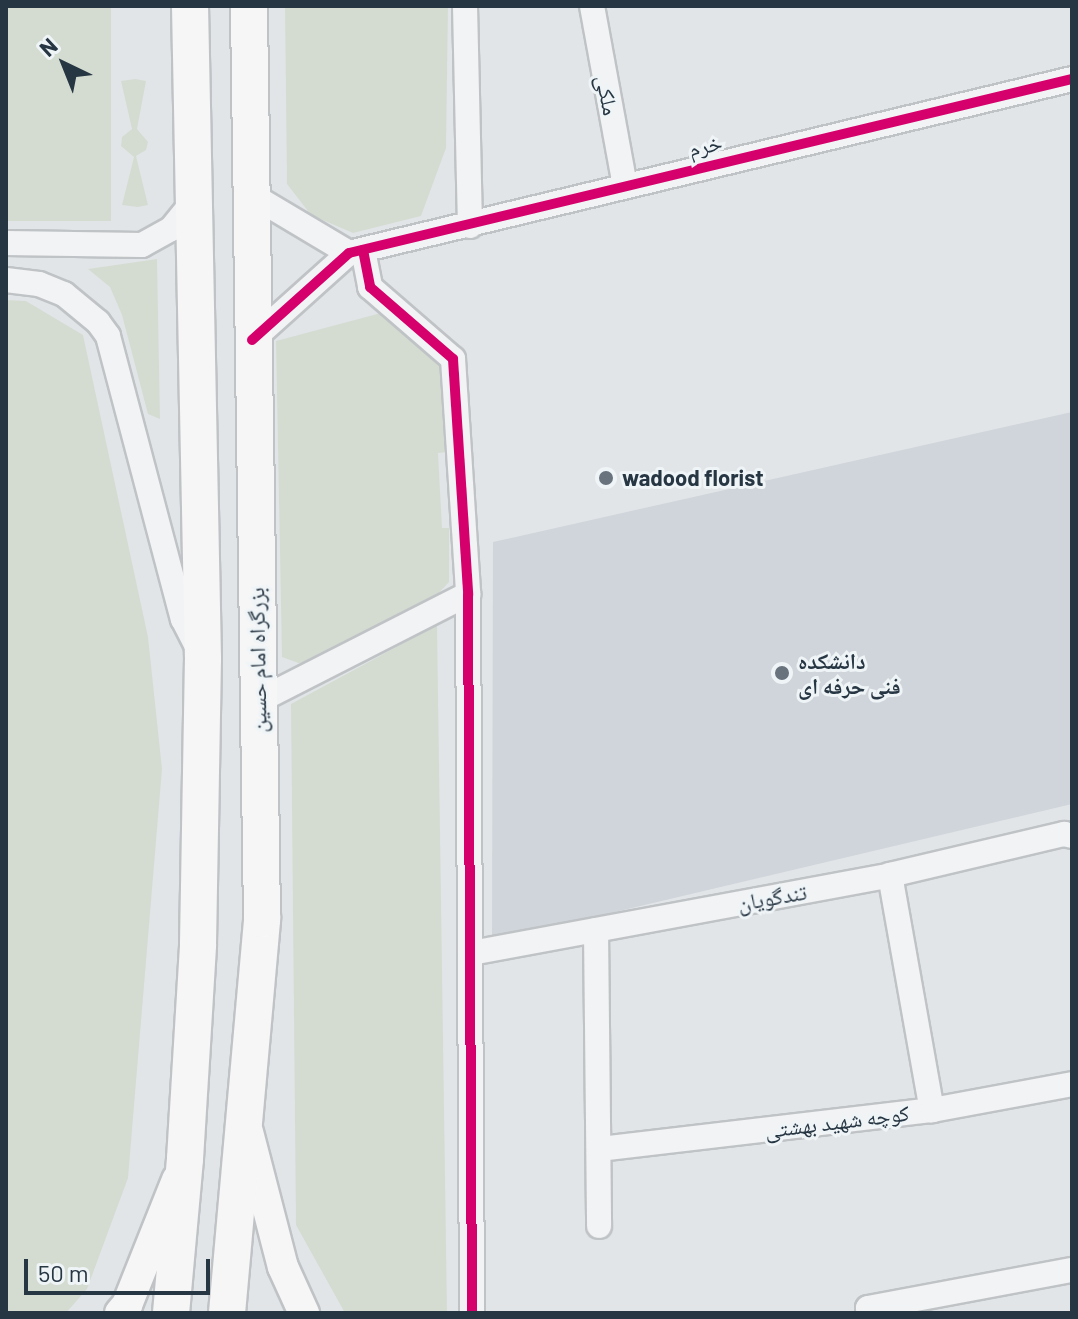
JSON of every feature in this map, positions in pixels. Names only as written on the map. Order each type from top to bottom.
[{"type":"highway","points":[[171,1313],[185,1159],[198,944],[203,659],[190,6]]},
{"type":"highway","name":"بزرگراه امام حسین","points":[[227,1313],[262,919],[249,6]]},
{"type":"main road","points":[[243,1113],[283,1267],[304,1313]]},
{"type":"main road","points":[[120,1313],[127,1305],[185,1159]]},
{"type":"street","points":[[465,6],[470,226]]},
{"type":"street","name":"ملکی","points":[[592,6],[625,185]]},
{"type":"street","name":"خرم","points":[[356,252],[1072,79]]},
{"type":"street","points":[[250,194],[356,252],[370,287],[453,359],[468,594],[472,1313]]},
{"type":"street","points":[[6,243],[142,245],[162,236],[193,202]]},
{"type":"street","points":[[252,340],[356,252]]},
{"type":"street","points":[[6,280],[39,284],[64,294],[98,322],[108,336],[183,619],[203,659]]},
{"type":"street","points":[[258,701],[468,594]]},
{"type":"street","name":"تندگویان","points":[[471,953],[890,875],[1064,834],[1072,836]]},
{"type":"street","points":[[890,875],[932,1110]]},
{"type":"street","points":[[596,930],[599,1226]]},
{"type":"street","name":"کوچه شهید بهشتی","points":[[600,1149],[932,1110],[1072,1084]]},
{"type":"street","points":[[869,1313],[868,1308],[1072,1270]]},
{"type":"shaded area","points":[[6,6],[111,6],[111,221],[6,221]]},
{"type":"shaded area","points":[[285,6],[448,6],[446,148],[421,216],[353,233],[311,215],[287,184]]},
{"type":"shaded area","points":[[121,81],[146,81],[137,129],[148,142],[146,150],[136,156],[148,205],[138,207],[122,205],[134,157],[121,146],[122,137],[132,129]]},
{"type":"shaded area","points":[[157,259],[160,419],[148,414],[122,315],[110,287],[88,269]]},
{"type":"shaded area","points":[[6,300],[26,301],[83,335],[148,637],[162,769],[128,1178],[87,1289],[66,1313],[6,1313]]},
{"type":"shaded area","points":[[381,313],[447,368],[448,452],[438,453],[442,528],[449,528],[449,582],[420,613],[315,669],[282,657],[276,341]]},
{"type":"shaded area","name":"دانشکده فنی حرفه ای","points":[[1072,412],[1072,804],[492,941],[493,542]]},
{"type":"shaded area","points":[[437,625],[447,1313],[345,1313],[296,1225],[291,704]]},
{"type":"cycle path","points":[[252,340],[349,253],[1072,79]]},
{"type":"cycle path","points":[[363,250],[370,287],[453,359],[468,594],[472,1313]]},
{"type":"place","name":"wadood florist","points":[[606,478]]},
{"type":"place","name":"دانشکده فنی حرفه ای","points":[[782,673]]}]
